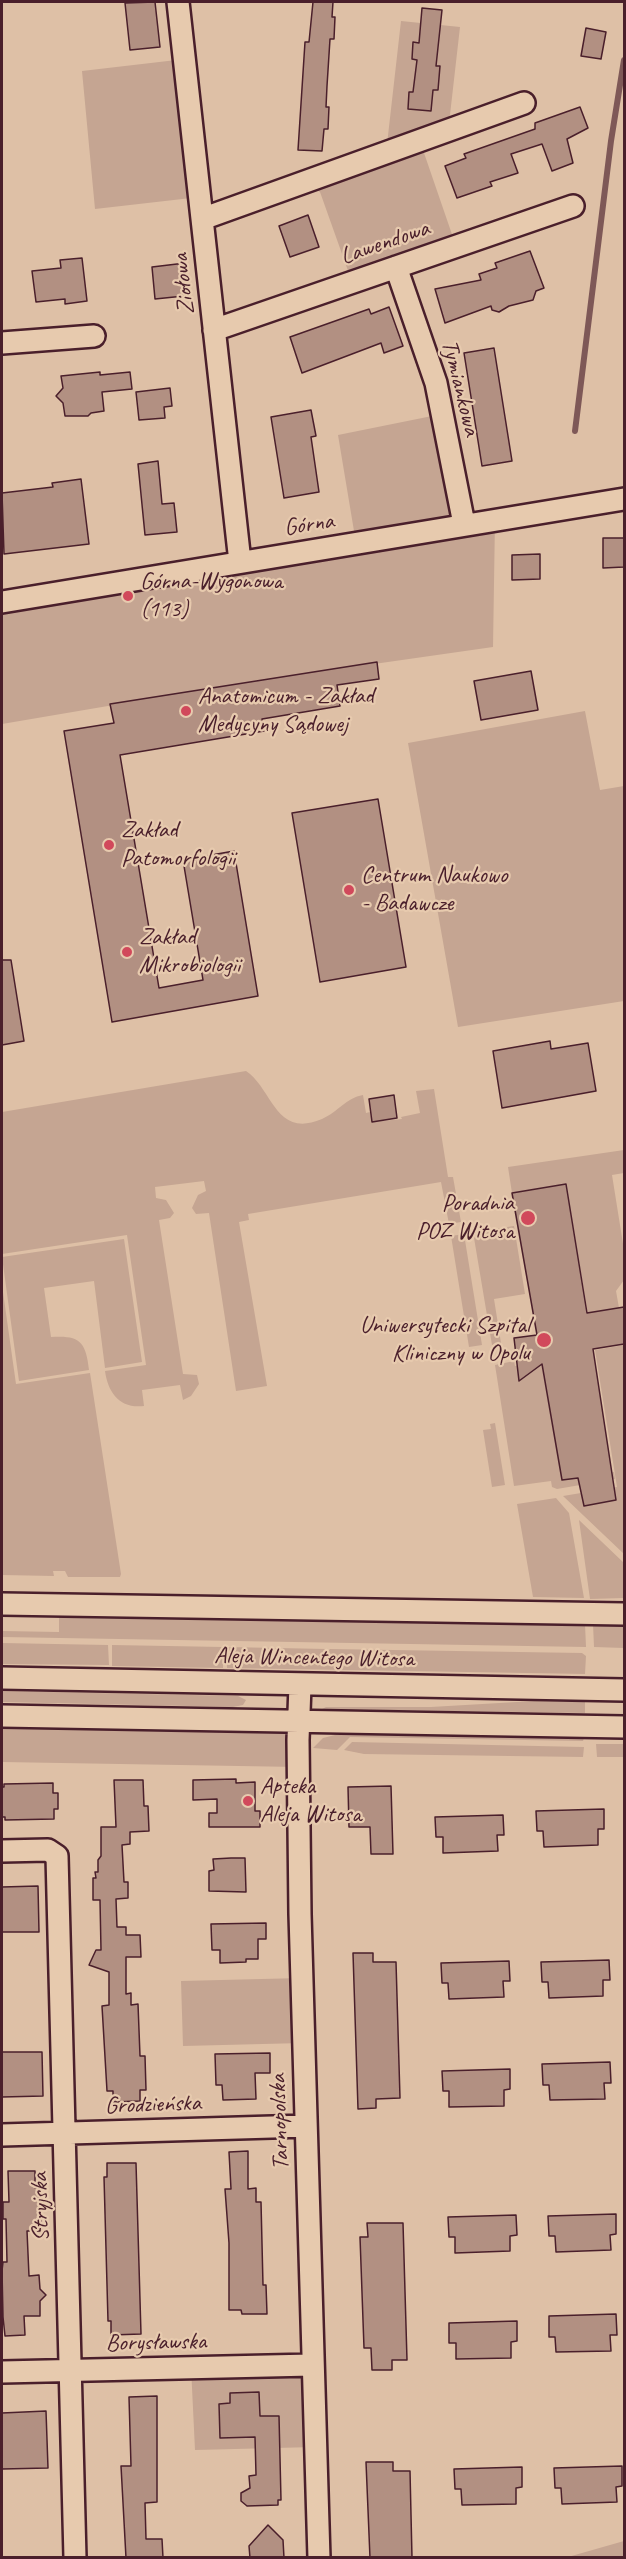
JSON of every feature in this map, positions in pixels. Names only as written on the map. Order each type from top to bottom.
[{"type":"street","name":"Ziołowa","points":[[178,2],[240,562]]},
{"type":"street","points":[[202,219],[524,103]]},
{"type":"street","name":"Lawendowa","points":[[214,330],[573,206]]},
{"type":"street","name":"Tymiankowa","points":[[396,267],[436,383],[464,524]]},
{"type":"street","points":[[2,343],[94,336]]},
{"type":"street","name":"Górna","points":[[2,602],[624,499]]},
{"type":"street","name":"Aleja Wincentego Witosa","points":[[2,1604],[624,1614]]},
{"type":"street","name":"Aleja Wincentego Witosa","points":[[2,1678],[624,1690]]},
{"type":"street","name":"Tarnopolska","points":[[300,1685],[298,1722],[300,1914],[319,2558]]},
{"type":"street","points":[[2,1716],[624,1727]]},
{"type":"street","name":"Stryjska","points":[[2,1851],[48,1850],[57,1856],[75,2558]]},
{"type":"street","name":"Grodzieńska","points":[[2,2135],[306,2126]]},
{"type":"street","name":"Borysławska","points":[[2,2372],[312,2365]]},
{"type":"shaded area","points":[[401,21],[460,27],[447,141],[423,150],[456,246],[352,282],[320,192],[317,190],[385,162]]},
{"type":"shaded area","points":[[185,59],[200,197],[95,209],[82,71]]},
{"type":"shaded area","points":[[442,414],[464,524],[495,519],[493,647],[255,681],[2,724],[2,602],[356,543],[338,435]]},
{"type":"shaded area","points":[[585,711],[600,790],[624,786],[624,1001],[458,1027],[408,743]]},
{"type":"shaded area","points":[[246,1071],[263,1089],[276,1109],[284,1117],[294,1122],[306,1123],[322,1119],[352,1099],[363,1095],[366,1113],[370,1112],[372,1122],[402,1119],[401,1117],[420,1113],[416,1091],[434,1089],[448,1177],[453,1177],[461,1222],[449,1224],[441,1182],[248,1214],[249,1220],[239,1222],[267,1386],[236,1391],[209,1213],[196,1214],[192,1208],[198,1195],[206,1191],[204,1181],[155,1187],[156,1198],[166,1200],[174,1213],[170,1218],[159,1220],[183,1374],[197,1375],[199,1384],[191,1396],[183,1400],[180,1385],[142,1390],[144,1406],[128,1405],[112,1393],[105,1371],[146,1365],[127,1235],[2,1254],[2,1112]]},
{"type":"shaded area","points":[[624,1150],[624,1173],[612,1175],[624,1250],[624,1280],[616,1291],[619,1308],[597,1311],[602,1336],[592,1338],[566,1184],[512,1193],[508,1167]]},
{"type":"shaded area","points":[[514,1226],[525,1294],[494,1299],[501,1343],[492,1345],[473,1232]]},
{"type":"shaded area","points":[[464,1234],[482,1345],[469,1347],[451,1236]]},
{"type":"shaded area","points":[[124,1239],[142,1362],[105,1368],[94,1281],[44,1288],[51,1337],[68,1337],[79,1342],[86,1352],[89,1370],[19,1381],[2,1257]]},
{"type":"shaded area","points":[[2,1285],[16,1384],[90,1373],[120,1577],[68,1577],[65,1571],[53,1571],[54,1576],[2,1575]]},
{"type":"shaded area","points":[[624,1345],[624,1554],[563,1496],[617,1487],[595,1350]]},
{"type":"shaded area","points":[[514,1361],[515,1366],[541,1362],[562,1480],[614,1472],[615,1479],[557,1489],[552,1487],[551,1481],[514,1486],[495,1365]]},
{"type":"shaded area","points":[[495,1423],[505,1485],[492,1487],[483,1430],[491,1429],[490,1424]]},
{"type":"shaded area","points":[[556,1498],[569,1513],[584,1598],[533,1597],[517,1504]]},
{"type":"shaded area","points":[[579,1520],[624,1563],[624,1598],[590,1599]]},
{"type":"shaded area","points":[[59,1616],[585,1624],[586,1647],[2,1637],[2,1631],[59,1632]]},
{"type":"shaded area","points":[[593,1624],[624,1625],[624,1648],[594,1647]]},
{"type":"shaded area","points":[[2,1643],[108,1645],[109,1665],[2,1664]]},
{"type":"shaded area","points":[[112,1645],[223,1647],[223,1668],[112,1666]]},
{"type":"shaded area","points":[[226,1647],[327,1649],[327,1652],[330,1649],[582,1653],[586,1656],[585,1674],[227,1668]]},
{"type":"shaded area","points":[[2,1691],[238,1696],[246,1700],[243,1705],[233,1707],[2,1702]]},
{"type":"shaded area","points":[[534,1701],[585,1702],[585,1713],[322,1709],[326,1707],[431,1707]]},
{"type":"shaded area","points":[[2,1716],[298,1722],[298,1767],[2,1762]]},
{"type":"shaded area","points":[[339,1734],[584,1738],[583,1741],[350,1737],[337,1750],[313,1748],[323,1738]]},
{"type":"shaded area","points":[[352,1742],[584,1747],[583,1757],[364,1754],[344,1750]]},
{"type":"shaded area","points":[[596,1744],[624,1744],[624,1757],[597,1757]]},
{"type":"shaded area","points":[[302,1978],[303,2043],[183,2046],[181,1981]]},
{"type":"shaded area","points":[[312,2365],[315,2447],[195,2450],[191,2367]]},
{"type":"shaded area","points":[[624,2541],[624,2556],[568,2557]]},
{"type":"building","points":[[155,2],[160,47],[130,50],[125,3]]},
{"type":"building","points":[[313,2],[333,2],[332,17],[335,17],[334,39],[330,39],[327,86],[328,129],[324,129],[322,151],[298,150],[305,42],[309,42]]},
{"type":"building","points":[[422,8],[442,10],[436,66],[440,66],[438,90],[433,90],[431,111],[408,109],[409,92],[413,92],[417,60],[412,59],[413,42],[419,43]]},
{"type":"building","points":[[586,28],[606,32],[601,59],[581,56]]},
{"type":"building","points":[[580,107],[588,128],[567,139],[573,163],[552,171],[542,144],[511,154],[518,173],[490,182],[492,186],[457,198],[445,166],[466,158],[464,154],[535,129],[535,123]]},
{"type":"building","points":[[308,215],[319,247],[290,257],[279,226]]},
{"type":"building","points":[[530,251],[544,288],[536,291],[533,300],[509,306],[499,312],[492,310],[491,306],[445,323],[435,289],[481,280],[479,274],[497,268],[495,263]]},
{"type":"building","points":[[82,258],[87,301],[65,304],[65,299],[36,302],[32,271],[61,268],[60,260]]},
{"type":"building","points":[[181,264],[184,296],[155,299],[152,267]]},
{"type":"building","points":[[389,307],[403,346],[384,353],[381,343],[302,373],[290,337],[369,309],[371,314]]},
{"type":"building","points":[[494,348],[512,461],[482,466],[464,353]]},
{"type":"building","points":[[100,372],[100,375],[130,372],[132,389],[102,392],[104,411],[91,413],[88,416],[65,416],[63,403],[56,396],[63,388],[61,376]]},
{"type":"building","points":[[170,388],[172,406],[164,407],[165,418],[139,420],[136,392]]},
{"type":"building","points":[[311,410],[316,436],[311,437],[319,492],[284,498],[271,417]]},
{"type":"building","points":[[158,461],[162,504],[174,503],[177,532],[145,535],[138,464]]},
{"type":"building","points":[[81,479],[89,544],[4,554],[2,493],[53,487],[52,483]]},
{"type":"building","points":[[603,538],[624,538],[624,567],[603,568]]},
{"type":"building","points":[[540,554],[540,579],[512,580],[512,555]]},
{"type":"building","points":[[377,662],[379,679],[337,685],[340,706],[262,719],[264,731],[120,755],[159,988],[203,980],[183,860],[234,851],[258,996],[112,1022],[64,731],[114,723],[110,704]]},
{"type":"building","points":[[531,671],[538,710],[481,720],[474,681]]},
{"type":"building","name":"Centrum Naukowo - Badawcze","points":[[378,799],[406,967],[320,982],[292,813]]},
{"type":"building","points":[[2,960],[11,960],[24,1041],[2,1045]]},
{"type":"building","points":[[550,1041],[551,1049],[588,1043],[596,1091],[502,1108],[493,1051]]},
{"type":"building","points":[[394,1095],[397,1118],[372,1122],[369,1099]]},
{"type":"building","points":[[566,1184],[587,1313],[624,1307],[624,1344],[593,1349],[616,1500],[584,1506],[578,1478],[562,1480],[542,1364],[519,1381],[514,1338],[537,1335],[512,1193]]},
{"type":"building","points":[[236,1779],[236,1783],[255,1782],[255,1811],[260,1811],[260,1827],[209,1827],[209,1813],[217,1813],[217,1799],[193,1800],[193,1780]]},
{"type":"building","points":[[114,1780],[143,1780],[144,1806],[148,1806],[149,1831],[130,1832],[130,1844],[122,1845],[124,1882],[128,1882],[128,1898],[116,1899],[117,1927],[126,1927],[126,1935],[140,1935],[141,1957],[126,1957],[126,1994],[131,1993],[131,2005],[138,2004],[140,2056],[145,2056],[146,2090],[140,2090],[140,2101],[113,2102],[113,2091],[107,2091],[102,2006],[109,2005],[109,1972],[89,1965],[96,1950],[101,1950],[100,1900],[93,1900],[93,1878],[96,1878],[95,1872],[98,1872],[98,1860],[101,1856],[101,1827],[116,1827]]},
{"type":"building","points":[[53,1783],[53,1793],[58,1793],[58,1809],[54,1809],[54,1819],[5,1820],[5,1817],[2,1817],[2,1787],[4,1784]]},
{"type":"building","points":[[391,1786],[393,1854],[371,1854],[370,1827],[349,1827],[348,1787]]},
{"type":"building","points":[[604,1809],[604,1829],[598,1829],[598,1845],[544,1847],[543,1831],[537,1831],[536,1811]]},
{"type":"building","points":[[503,1815],[504,1835],[497,1835],[498,1851],[443,1853],[443,1837],[436,1837],[435,1817]]},
{"type":"building","points":[[245,1858],[246,1892],[209,1891],[209,1871],[214,1870],[213,1859]]},
{"type":"building","points":[[38,1886],[39,1932],[2,1932],[2,1887]]},
{"type":"building","points":[[266,1923],[266,1939],[258,1939],[258,1959],[220,1963],[220,1950],[212,1950],[211,1924]]},
{"type":"building","points":[[353,1953],[373,1953],[373,1962],[396,1962],[400,2098],[376,2099],[376,2108],[358,2109]]},
{"type":"building","points":[[609,1960],[610,1980],[603,1980],[603,1996],[549,1998],[548,1982],[542,1982],[541,1962]]},
{"type":"building","points":[[509,1961],[510,1981],[503,1981],[504,1997],[449,1999],[448,1983],[442,1983],[441,1963]]},
{"type":"building","points":[[2,2052],[42,2052],[43,2096],[2,2097]]},
{"type":"building","points":[[270,2053],[270,2073],[255,2073],[256,2099],[223,2100],[222,2085],[216,2085],[215,2054]]},
{"type":"building","points":[[610,2062],[611,2083],[604,2083],[605,2099],[550,2100],[549,2085],[543,2085],[542,2064]]},
{"type":"building","points":[[510,2069],[510,2089],[504,2090],[504,2106],[449,2107],[449,2091],[443,2091],[442,2071]]},
{"type":"building","points":[[248,2151],[248,2189],[256,2188],[256,2202],[261,2202],[263,2285],[266,2285],[267,2314],[242,2314],[241,2310],[229,2310],[229,2243],[225,2189],[231,2189],[229,2152]]},
{"type":"building","points":[[107,2163],[136,2163],[141,2334],[111,2335],[111,2321],[108,2321],[104,2177],[107,2177]]},
{"type":"building","points":[[8,2171],[35,2171],[35,2188],[39,2188],[39,2201],[42,2201],[40,2231],[27,2231],[29,2276],[39,2275],[40,2289],[46,2295],[40,2301],[40,2316],[24,2316],[25,2335],[5,2336],[2,2271],[3,2262],[7,2262],[6,2219],[3,2219],[3,2202],[9,2202]]},
{"type":"building","points":[[616,2214],[616,2234],[610,2235],[611,2250],[556,2252],[555,2236],[549,2236],[548,2216]]},
{"type":"building","points":[[516,2215],[517,2235],[510,2236],[510,2251],[455,2253],[455,2237],[449,2237],[448,2217]]},
{"type":"building","points":[[367,2223],[403,2223],[407,2360],[392,2360],[392,2370],[372,2370],[371,2348],[364,2348],[360,2237],[368,2237]]},
{"type":"building","points":[[616,2314],[617,2335],[610,2335],[611,2351],[556,2352],[555,2337],[549,2337],[549,2316]]},
{"type":"building","points":[[517,2321],[517,2341],[511,2342],[511,2358],[456,2359],[456,2343],[449,2343],[449,2323]]},
{"type":"building","points":[[259,2392],[260,2416],[279,2416],[281,2500],[278,2500],[278,2505],[247,2506],[241,2501],[241,2493],[250,2488],[249,2476],[256,2475],[255,2437],[220,2438],[219,2404],[230,2403],[230,2393]]},
{"type":"building","points":[[157,2396],[157,2502],[145,2503],[146,2539],[162,2539],[163,2558],[126,2558],[121,2466],[131,2466],[129,2397]]},
{"type":"building","points":[[46,2411],[48,2468],[2,2469],[2,2413]]},
{"type":"building","points":[[366,2462],[393,2462],[393,2471],[410,2471],[412,2558],[370,2558]]},
{"type":"building","points":[[622,2466],[622,2486],[616,2487],[617,2502],[562,2504],[561,2488],[555,2488],[554,2468]]},
{"type":"building","points":[[522,2467],[522,2487],[516,2488],[516,2504],[462,2505],[461,2489],[455,2489],[454,2469]]},
{"type":"building","points":[[268,2525],[283,2540],[284,2558],[250,2558],[249,2546]]},
{"type":"waterway","points":[[575,431],[611,141],[624,60]]},
{"type":"place","name":"Górna-Wygonowa (113)","points":[[128,596]]},
{"type":"place","name":"Anatomicum - Zakład Medycyny Sądowej","points":[[186,711]]},
{"type":"place","name":"Zakład Patomorfologii","points":[[109,845]]},
{"type":"place","name":"Centrum Naukowo - Badawcze","points":[[349,890]]},
{"type":"place","name":"Zakład Mikrobiologii","points":[[127,952]]},
{"type":"place","name":"Poradnia POZ Witosa","points":[[528,1218]]},
{"type":"place","name":"Uniwersytecki Szpital Kliniczny w Opolu","points":[[544,1340]]},
{"type":"place","name":"Apteka Aleja Witosa","points":[[248,1801]]}]
